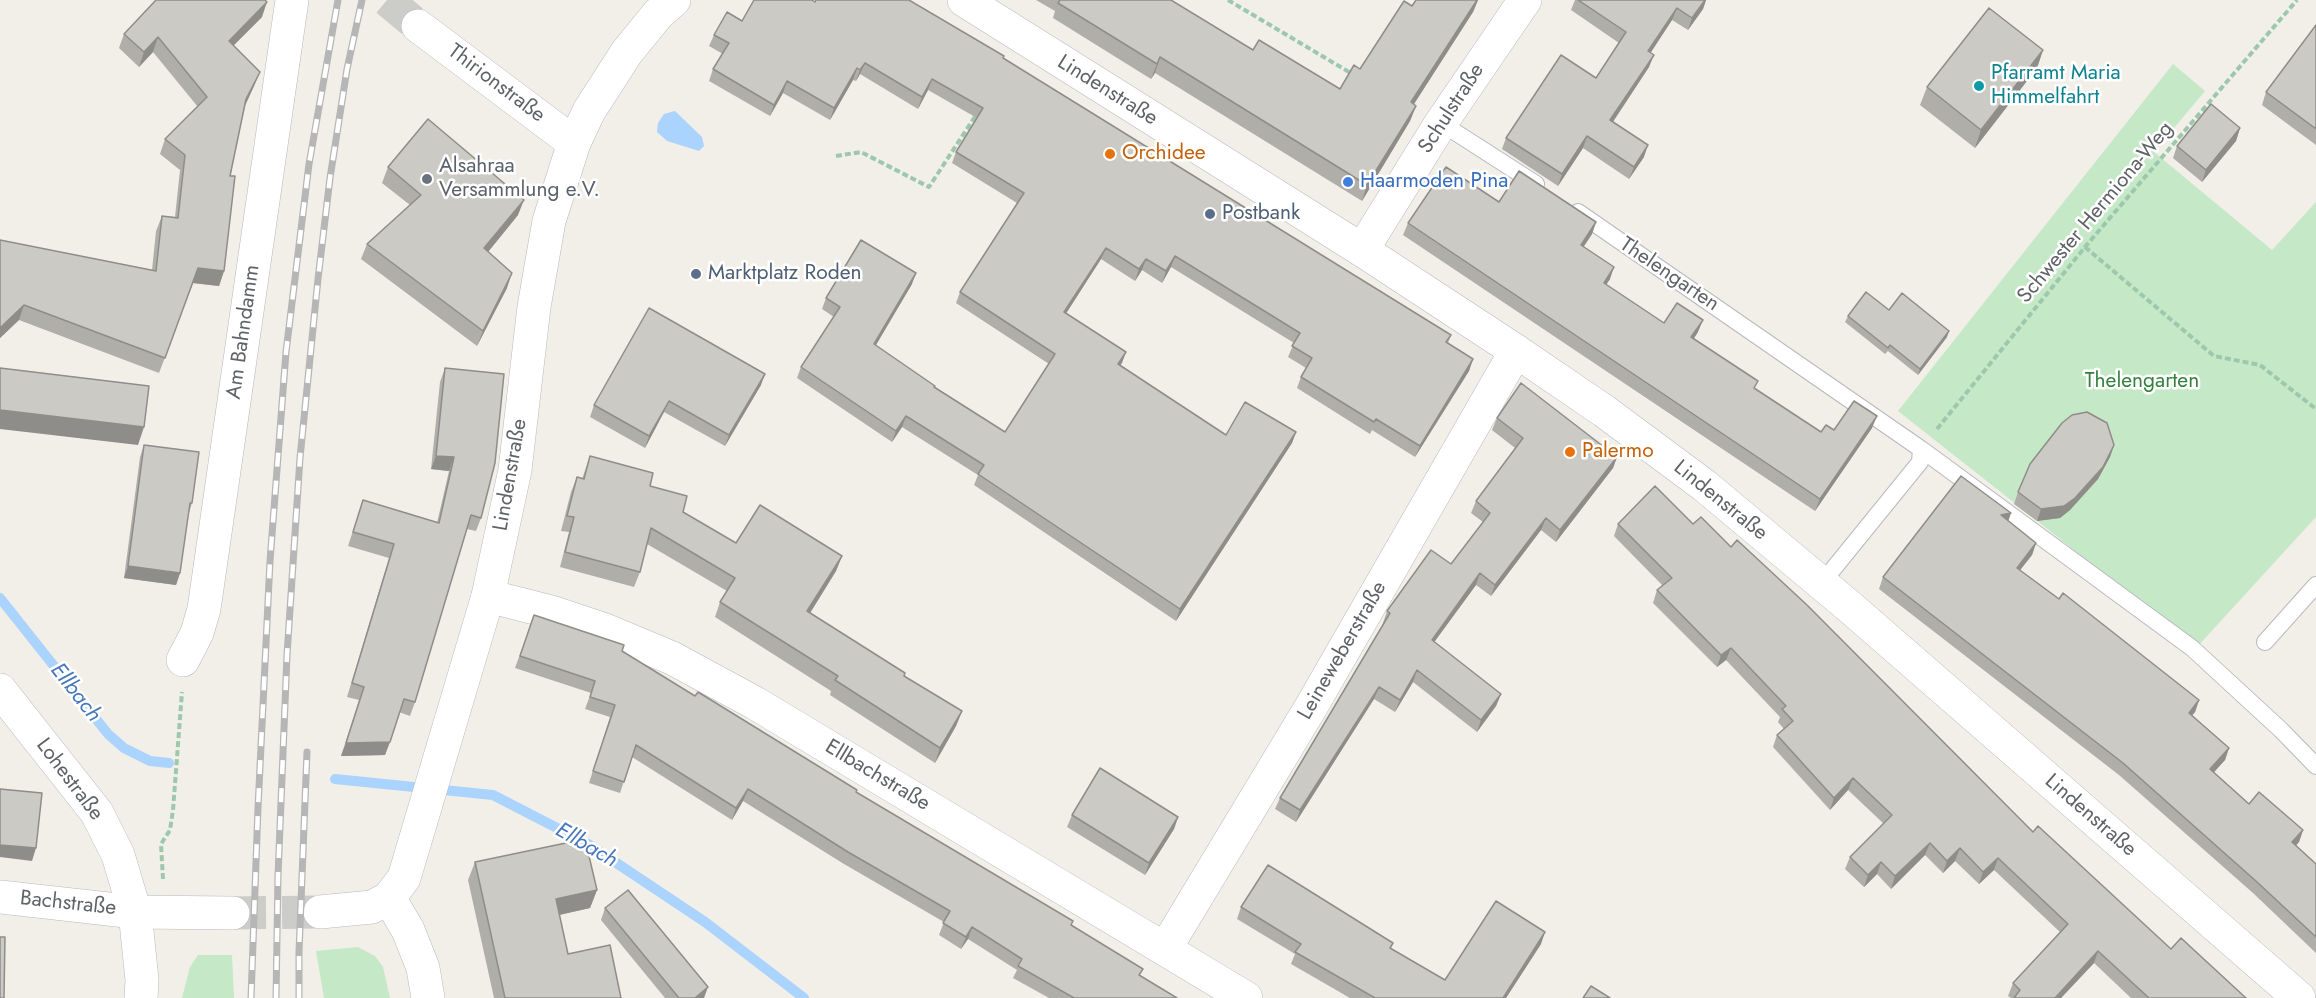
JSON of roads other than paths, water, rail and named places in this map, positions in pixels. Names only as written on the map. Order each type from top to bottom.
[{"type":"street","name":"Am Bahndamm","points":[[183,660],[197,633],[204,609],[292,0]]},
{"type":"street","name":"Lindenstraße","points":[[389,898],[404,878],[412,854],[488,596],[515,470],[534,307],[549,221],[574,143],[589,111],[627,52],[658,14],[674,0]]},
{"type":"street","name":"Lindenstraße","points":[[964,0],[1362,250],[1516,351],[1604,411],[1705,486],[2299,998]]},
{"type":"street","name":"Schulstraße","points":[[1362,250],[1441,123],[1525,0]]},
{"type":"street","name":"Thirionstraße","points":[[418,26],[574,143]]},
{"type":"street","name":"Leineweberstraße","points":[[1165,949],[1311,707],[1516,351]]},
{"type":"street","name":"Ellbachstraße","points":[[488,596],[584,622],[672,657],[755,703],[1246,998]]},
{"type":"street","name":"Lohestraße","points":[[0,690],[97,813],[150,912]]},
{"type":"street","name":"Bachstraße","points":[[0,897],[150,912]]},
{"type":"street","points":[[320,912],[372,907],[389,898],[408,930],[423,968],[428,998]]},
{"type":"street","points":[[141,998],[150,912],[233,913]]},
{"type":"lane","name":"Thelengarten","points":[[1441,123],[1558,199],[1922,449],[2192,648],[2281,730],[2316,766]]},
{"type":"lane","points":[[1821,584],[1920,462],[1922,449]]},
{"type":"lane","points":[[2265,642],[2316,585]]},
{"type":"water","points":[[675,111],[702,137],[704,146],[699,151],[667,141],[657,132],[658,123],[664,114]]},
{"type":"waterway","name":"Ellbach","points":[[0,598],[108,734],[124,748],[150,761],[169,763]]},
{"type":"waterway","name":"Ellbach","points":[[335,779],[493,795],[588,844],[705,922],[804,998]]},
{"type":"tunnel","points":[[387,0],[418,26]]},
{"type":"tunnel","points":[[233,913],[320,912]]},
{"type":"railway","points":[[251,998],[270,561],[286,352],[309,164],[338,0]]},
{"type":"railway","points":[[276,998],[278,876],[287,655],[300,458],[330,178],[347,69],[362,0]]},
{"type":"railway","points":[[299,998],[307,752]]},
{"type":"place","name":"Pfarramt Maria Himmelfahrt","points":[[1979,86]]},
{"type":"place","name":"Orchidee","points":[[1110,154]]},
{"type":"place","name":"Alsahraa Versammlung e.V.","points":[[427,179]]},
{"type":"place","name":"Haarmoden Pina","points":[[1348,182]]},
{"type":"place","name":"Postbank","points":[[1210,214]]},
{"type":"place","name":"Marktplatz Roden","points":[[696,274]]},
{"type":"place","name":"Palermo","points":[[1570,452]]}]
